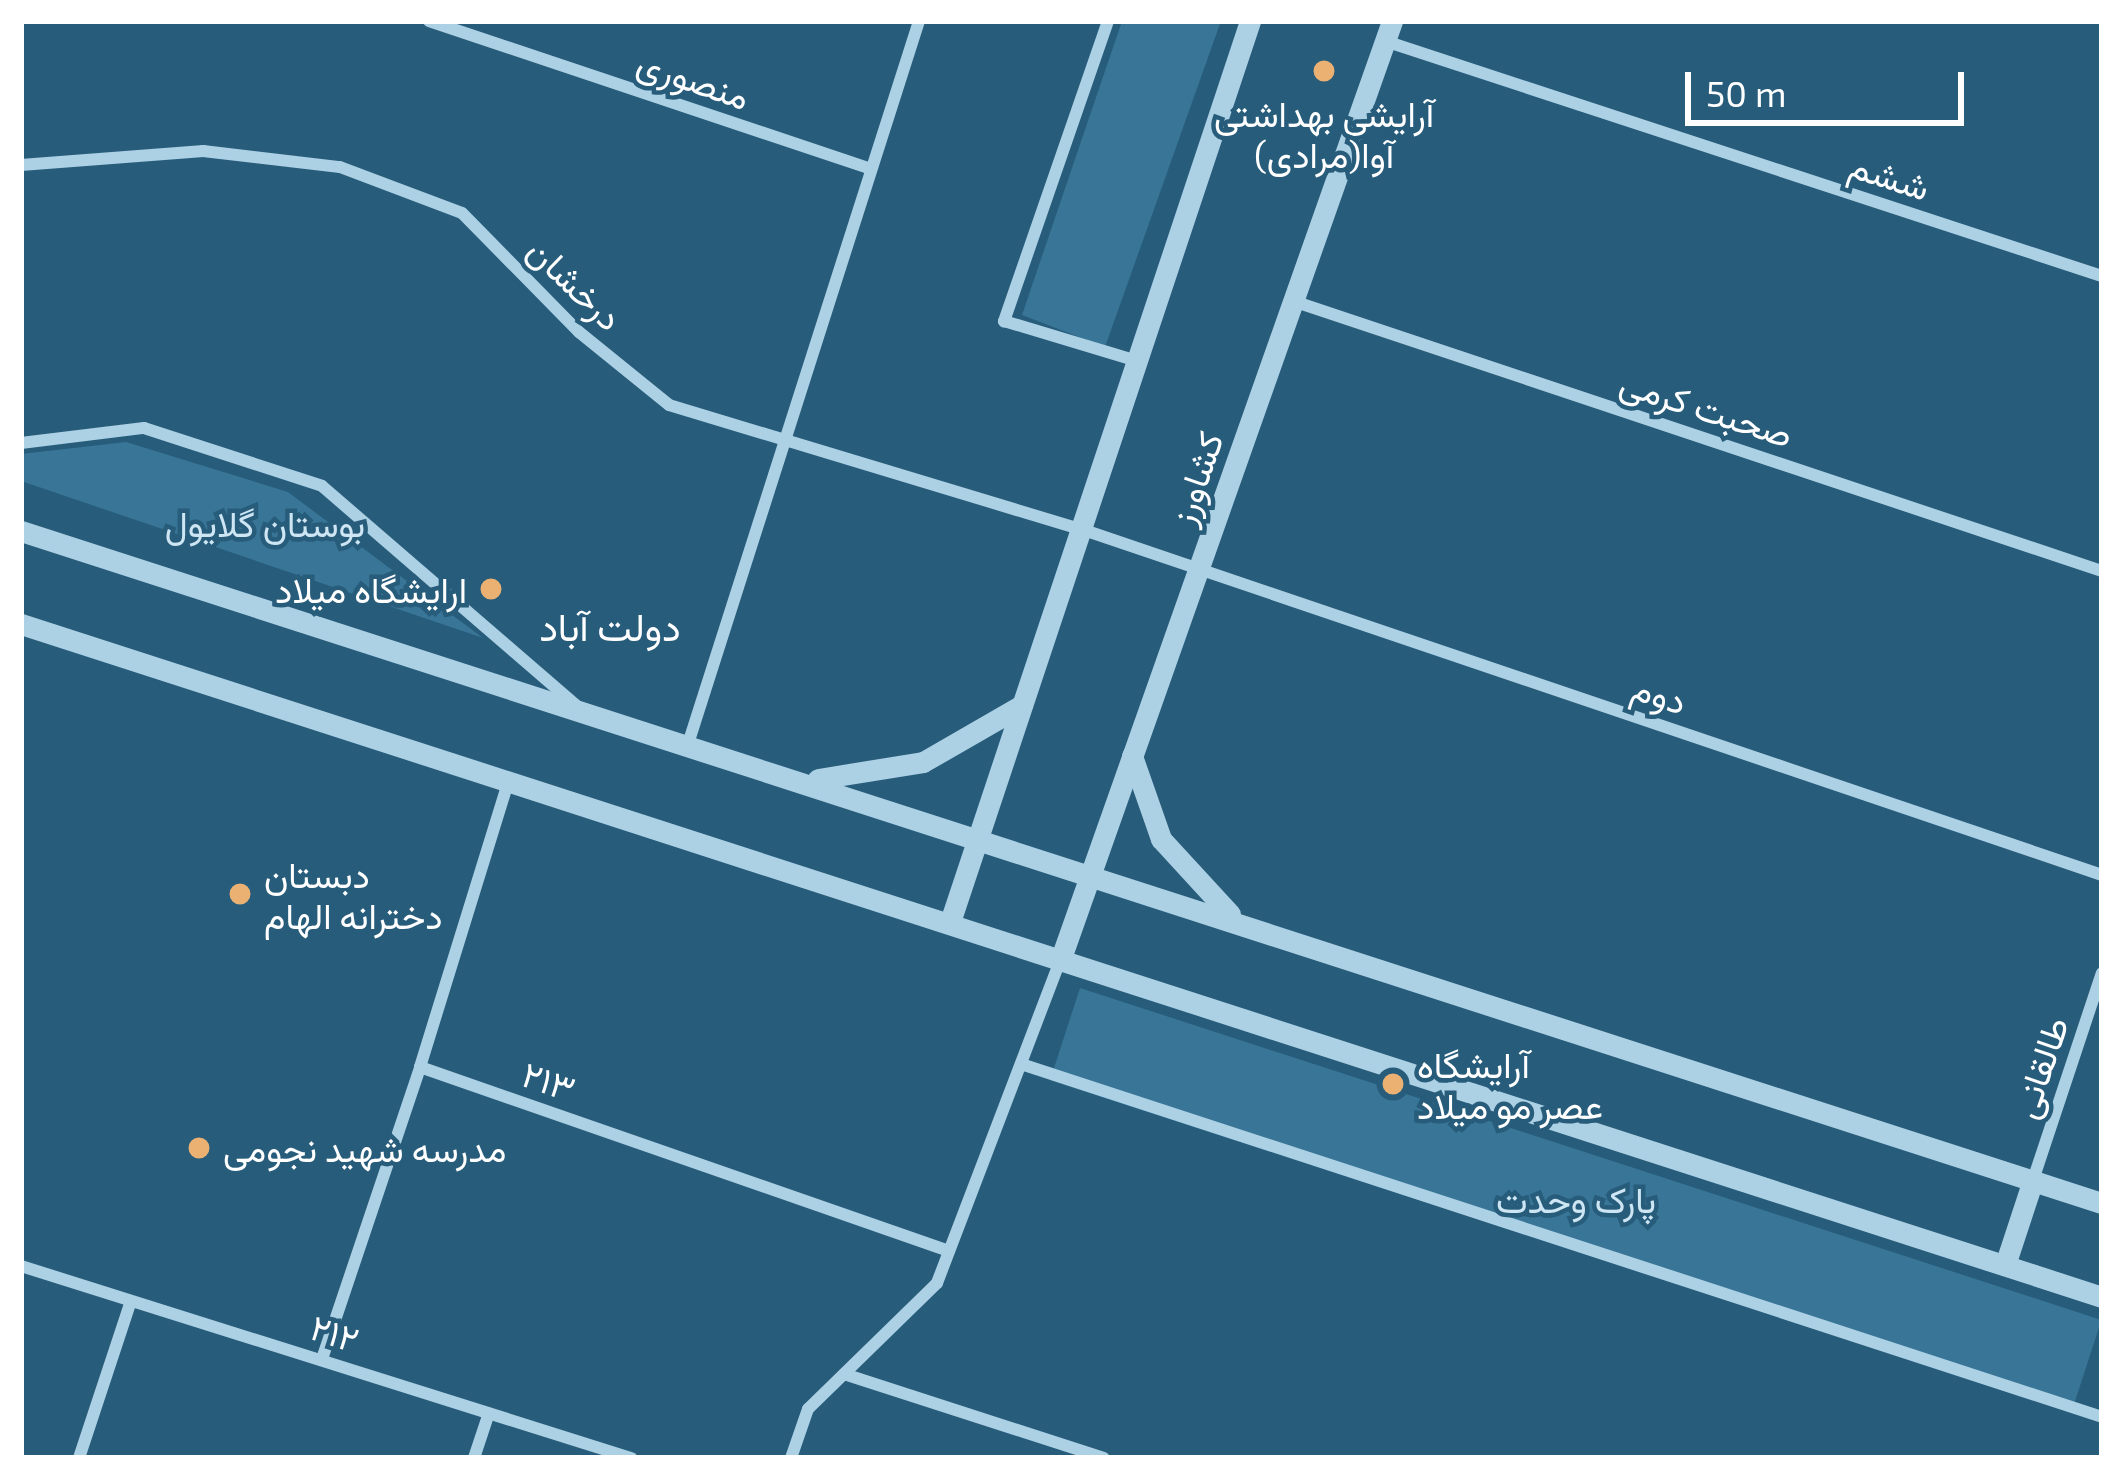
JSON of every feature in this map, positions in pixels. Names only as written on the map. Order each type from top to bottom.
[{"type":"street","name":"منصوری","points":[[429,21],[871,169]]},
{"type":"street","points":[[688,744],[919,21]]},
{"type":"street","points":[[1108,21],[1004,321],[1137,361]]},
{"type":"street","points":[[950,922],[1250,21]]},
{"type":"street","name":"ششم","points":[[1389,31],[2102,276]]},
{"type":"street","name":"کشاورز","points":[[1061,958],[1389,31]]},
{"type":"street","name":"درخشان","points":[[21,165],[203,151],[340,167],[462,213],[579,332],[669,405],[1081,529]]},
{"type":"street","name":"صحبت کرمی","points":[[1293,301],[2102,571]]},
{"type":"street","points":[[21,443],[144,428],[322,486],[581,710]]},
{"type":"street","name":"دوم","points":[[1081,529],[2102,875]]},
{"type":"street","points":[[21,531],[2102,1203]]},
{"type":"street","points":[[21,624],[2102,1297]]},
{"type":"street","points":[[792,777],[858,778],[923,762],[1022,705]]},
{"type":"street","points":[[1132,756],[1148,812],[1177,863],[1245,925]]},
{"type":"street","points":[[322,1358],[420,1067],[508,781]]},
{"type":"street","points":[[791,1458],[808,1409],[937,1282],[1061,958]]},
{"type":"street","name":"طالقانی","points":[[2032,1180],[2102,973]]},
{"type":"street","points":[[1021,1064],[2102,1417]]},
{"type":"street","name":"۲۱۳","points":[[420,1067],[949,1250]]},
{"type":"street","points":[[2006,1265],[2032,1180]]},
{"type":"street","name":"۲۱۲","points":[[21,1266],[631,1458]]},
{"type":"street","points":[[79,1458],[131,1301]]},
{"type":"street","points":[[844,1374],[1104,1458]]},
{"type":"street","points":[[474,1458],[489,1413]]},
{"type":"green space","points":[[1122,21],[1221,21],[1105,347],[1022,315]]},
{"type":"green space","name":"بوستان گلایول","points":[[126,442],[288,492],[483,638],[21,481],[21,454]]},
{"type":"green space","name":"پارک وحدت","points":[[1080,988],[2101,1320],[2071,1412],[1050,1080]]},
{"type":"place","name":"آرایشی بهداشتی آوا(مرادی)","points":[[1324,71]]},
{"type":"place","name":"ارایشگاه میلاد","points":[[491,589]]},
{"type":"place","name":"دبستان دخترانه الهام","points":[[240,894]]},
{"type":"place","name":"آرایشگاه عصر مو میلاد","points":[[1393,1084]]},
{"type":"place","name":"مدرسه شهید نجومی","points":[[199,1148]]},
{"type":"district","name":"دولت آباد","points":[[610,626]]}]
